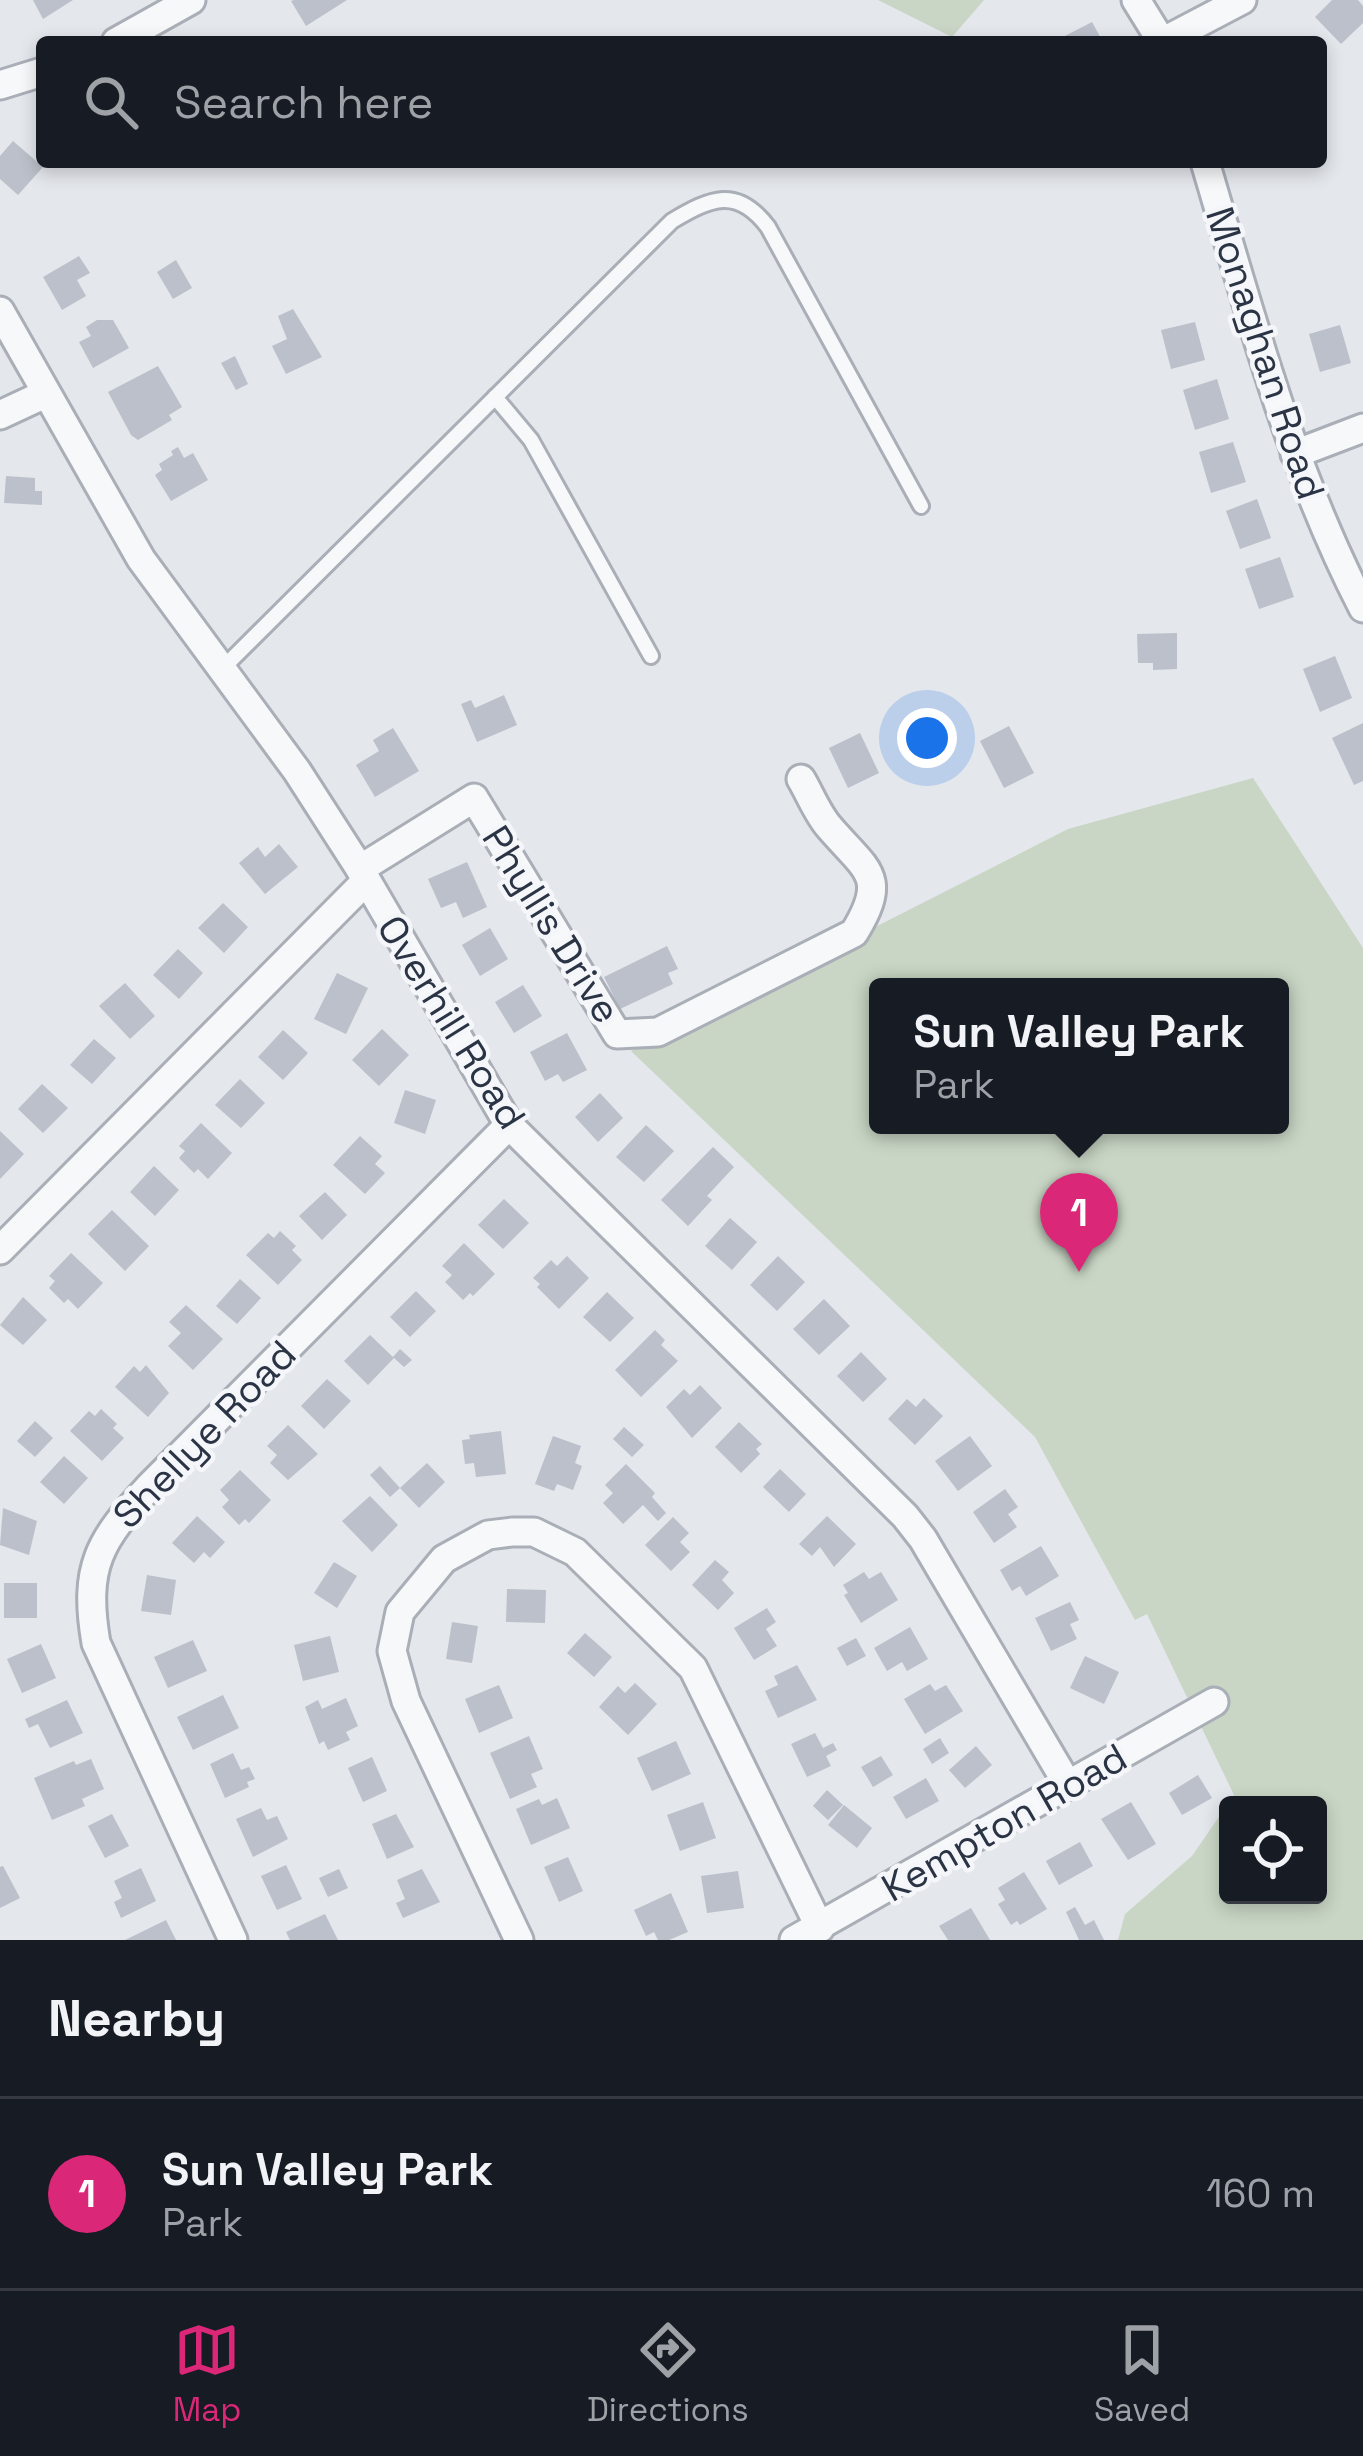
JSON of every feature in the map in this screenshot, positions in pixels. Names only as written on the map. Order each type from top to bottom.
[{"type":"street","points":[[127,36],[191,0]]},
{"type":"street","points":[[1136,0],[1158,36]]},
{"type":"street","points":[[1174,36],[1243,0]]},
{"type":"street","points":[[0,85],[36,74]]},
{"type":"street","name":"Monaghan Road","points":[[1207,168],[1295,454],[1363,608]]},
{"type":"street","name":"Overhill Road","points":[[0,311],[141,559],[297,771],[509,1125],[905,1516],[946,1576],[1068,1785]]},
{"type":"street","points":[[0,415],[45,394]]},
{"type":"street","points":[[1295,454],[1363,428]]},
{"type":"street","name":"Phyllis Drive","points":[[0,1250],[363,875],[474,798],[617,1034],[658,1032],[854,933],[871,906],[872,878],[850,845],[830,828],[801,779]]},
{"type":"street","name":"Shellye Road","points":[[232,1940],[96,1643],[91,1616],[96,1560],[106,1536],[150,1486],[509,1125]]},
{"type":"street","points":[[519,1940],[406,1701],[392,1651],[400,1612],[444,1559],[488,1534],[512,1532],[534,1532],[575,1552],[693,1668],[820,1928]]},
{"type":"street","name":"Kempton Road","points":[[794,1940],[1214,1702]]},
{"type":"lane","points":[[222,668],[672,220],[700,204],[738,200],[755,209],[768,226],[921,506]]},
{"type":"lane","points":[[495,397],[531,440],[651,656]]},
{"type":"green space","points":[[878,0],[984,0],[950,36]]},
{"type":"green space","points":[[1253,778],[1363,948],[1363,1940],[1118,1940],[1125,1914],[1192,1856],[1219,1817],[1219,1904],[1327,1904],[1327,1796],[1233,1796],[1147,1614],[1135,1620],[1035,1437],[631,1051],[1068,829]]},
{"type":"building","points":[[33,0],[73,0],[43,19]]},
{"type":"building","points":[[294,0],[347,0],[306,26],[291,1]]},
{"type":"building","points":[[1332,0],[1358,0],[1363,6],[1363,23],[1341,44],[1315,17]]},
{"type":"building","points":[[1092,22],[1100,36],[1065,36]]},
{"type":"building","points":[[13,141],[36,161],[36,168],[42,168],[18,195],[0,179],[0,156]]},
{"type":"building","points":[[79,256],[90,273],[77,280],[86,296],[62,310],[43,277]]},
{"type":"building","points":[[176,260],[192,288],[173,299],[157,272]]},
{"type":"building","points":[[293,309],[322,357],[286,374],[272,346],[287,339],[278,316]]},
{"type":"building","points":[[97,320],[113,320],[129,348],[93,368],[79,342],[91,336],[86,327]]},
{"type":"building","points":[[1195,322],[1205,360],[1171,369],[1161,330]]},
{"type":"building","points":[[1340,325],[1351,363],[1320,372],[1309,334]]},
{"type":"building","points":[[235,356],[248,384],[236,390],[221,363]]},
{"type":"building","points":[[158,366],[182,407],[169,415],[172,420],[138,440],[108,392]]},
{"type":"building","points":[[1217,379],[1229,419],[1195,430],[1183,390]]},
{"type":"building","points":[[1233,442],[1246,482],[1211,493],[1199,452]]},
{"type":"building","points":[[178,447],[184,458],[193,453],[208,480],[171,501],[155,475],[162,470],[159,464]]},
{"type":"building","points":[[6,476],[35,478],[42,505],[4,503]]},
{"type":"building","points":[[1257,499],[1271,538],[1240,549],[1226,511]]},
{"type":"building","points":[[1280,557],[1294,597],[1259,609],[1245,569]]},
{"type":"building","points":[[1177,633],[1177,669],[1153,670],[1153,663],[1138,663],[1137,634]]},
{"type":"building","points":[[1335,656],[1352,698],[1320,712],[1303,669]]},
{"type":"building","points":[[504,695],[517,725],[477,742],[461,704],[471,700],[475,708]]},
{"type":"building","points":[[1363,723],[1363,781],[1354,785],[1332,738]]},
{"type":"building","points":[[1009,726],[1034,773],[1004,788],[980,741]]},
{"type":"building","points":[[393,728],[419,771],[375,797],[356,765],[379,751],[373,740]]},
{"type":"building","points":[[860,733],[879,773],[848,788],[829,748]]},
{"type":"building","points":[[279,844],[298,867],[265,894],[239,863],[258,847],[265,857]]},
{"type":"building","points":[[467,862],[487,907],[463,918],[456,902],[441,908],[428,879]]},
{"type":"building","points":[[223,903],[248,927],[224,953],[198,928]]},
{"type":"building","points":[[490,928],[508,959],[480,976],[462,945]]},
{"type":"building","points":[[667,946],[678,969],[668,973],[673,984],[620,1009],[604,977]]},
{"type":"building","points":[[178,949],[203,973],[179,999],[153,975]]},
{"type":"building","points":[[337,973],[368,988],[346,1034],[314,1019]]},
{"type":"building","points":[[125,983],[155,1016],[130,1039],[99,1006]]},
{"type":"building","points":[[523,985],[542,1016],[514,1033],[495,1002]]},
{"type":"building","points":[[382,1029],[409,1055],[379,1086],[352,1060]]},
{"type":"building","points":[[283,1030],[308,1053],[283,1080],[258,1057]]},
{"type":"building","points":[[567,1033],[587,1070],[563,1082],[558,1074],[545,1081],[530,1052]]},
{"type":"building","points":[[94,1039],[116,1058],[92,1084],[70,1065]]},
{"type":"building","points":[[240,1079],[265,1103],[241,1128],[215,1105]]},
{"type":"building","points":[[42,1084],[68,1108],[43,1133],[18,1109]]},
{"type":"building","points":[[405,1090],[436,1100],[425,1134],[394,1123]]},
{"type":"building","points":[[600,1093],[623,1118],[598,1142],[575,1117]]},
{"type":"building","points":[[201,1123],[232,1153],[208,1179],[179,1158],[185,1151],[179,1146]]},
{"type":"building","points":[[646,1125],[674,1151],[644,1182],[616,1157]]},
{"type":"building","points":[[0,1131],[24,1154],[0,1179]]},
{"type":"building","points":[[360,1136],[382,1156],[375,1164],[385,1173],[365,1194],[333,1165]]},
{"type":"building","points":[[713,1147],[734,1167],[688,1226],[661,1200]]},
{"type":"building","points":[[154,1166],[179,1190],[155,1216],[130,1192]]},
{"type":"building","points":[[325,1192],[347,1215],[322,1240],[299,1216]]},
{"type":"building","points":[[504,1199],[529,1223],[503,1249],[478,1225]]},
{"type":"building","points":[[112,1210],[149,1246],[125,1271],[88,1234]]},
{"type":"building","points":[[730,1218],[757,1242],[732,1270],[705,1246]]},
{"type":"building","points":[[280,1231],[296,1246],[292,1250],[302,1260],[278,1285],[246,1255],[268,1233],[274,1238]]},
{"type":"building","points":[[464,1243],[495,1274],[463,1300],[445,1282],[452,1275],[442,1266]]},
{"type":"building","points":[[71,1253],[103,1283],[78,1309],[49,1288],[55,1281],[49,1276]]},
{"type":"building","points":[[567,1256],[589,1278],[559,1309],[533,1278],[551,1260],[557,1266]]},
{"type":"building","points":[[778,1256],[805,1282],[777,1311],[750,1285]]},
{"type":"building","points":[[240,1279],[261,1298],[237,1324],[216,1306]]},
{"type":"building","points":[[416,1291],[436,1311],[410,1337],[390,1317]]},
{"type":"building","points":[[607,1292],[634,1318],[610,1342],[583,1317]]},
{"type":"building","points":[[23,1297],[47,1320],[23,1345],[0,1325]]},
{"type":"building","points":[[824,1299],[850,1326],[819,1355],[793,1329]]},
{"type":"building","points":[[186,1305],[223,1339],[193,1370],[168,1346],[181,1333],[169,1322]]},
{"type":"building","points":[[655,1330],[665,1340],[661,1345],[678,1361],[641,1397],[615,1370]]},
{"type":"building","points":[[370,1335],[393,1357],[400,1349],[412,1360],[404,1367],[394,1358],[368,1385],[344,1361]]},
{"type":"building","points":[[861,1352],[887,1379],[863,1402],[837,1376]]},
{"type":"building","points":[[146,1365],[169,1393],[148,1417],[115,1387],[134,1366],[140,1372]]},
{"type":"building","points":[[327,1379],[351,1401],[324,1429],[301,1406]]},
{"type":"building","points":[[700,1385],[722,1408],[692,1438],[666,1407],[684,1389],[690,1395]]},
{"type":"building","points":[[924,1398],[943,1416],[915,1445],[888,1419],[907,1399],[916,1407]]},
{"type":"building","points":[[101,1409],[124,1438],[102,1461],[70,1431],[89,1411],[95,1416]]},
{"type":"building","points":[[35,1421],[53,1438],[35,1457],[17,1441]]},
{"type":"building","points":[[739,1422],[762,1444],[756,1449],[760,1454],[741,1473],[715,1447]]},
{"type":"building","points":[[288,1425],[318,1454],[288,1480],[270,1463],[277,1455],[267,1446]]},
{"type":"building","points":[[624,1427],[644,1445],[632,1457],[613,1439]]},
{"type":"building","points":[[501,1431],[506,1474],[476,1477],[474,1463],[465,1464],[462,1440]]},
{"type":"building","points":[[553,1436],[581,1446],[575,1463],[582,1466],[573,1490],[557,1484],[554,1491],[535,1484]]},
{"type":"building","points":[[970,1436],[992,1466],[958,1491],[935,1461]]},
{"type":"building","points":[[64,1456],[88,1478],[64,1504],[40,1482]]},
{"type":"building","points":[[427,1463],[445,1482],[419,1508],[400,1488]]},
{"type":"building","points":[[626,1464],[655,1493],[652,1497],[666,1513],[658,1521],[643,1505],[623,1524],[603,1503],[613,1493],[605,1485]]},
{"type":"building","points":[[380,1466],[400,1488],[390,1497],[370,1475]]},
{"type":"building","points":[[780,1469],[806,1494],[789,1512],[763,1487]]},
{"type":"building","points":[[240,1470],[271,1500],[249,1523],[245,1519],[239,1525],[222,1507],[229,1500],[220,1490]]},
{"type":"building","points":[[1005,1489],[1018,1507],[1008,1514],[1017,1527],[994,1543],[973,1512]]},
{"type":"building","points":[[370,1496],[398,1525],[372,1552],[342,1521]]},
{"type":"building","points":[[3,1508],[37,1521],[29,1555],[0,1545]]},
{"type":"building","points":[[197,1516],[225,1542],[210,1558],[204,1552],[194,1563],[172,1543]]},
{"type":"building","points":[[827,1516],[856,1544],[834,1567],[820,1547],[812,1556],[799,1544]]},
{"type":"building","points":[[673,1517],[689,1533],[680,1542],[690,1552],[671,1571],[645,1545]]},
{"type":"building","points":[[1041,1546],[1059,1576],[1026,1596],[1020,1586],[1012,1591],[1000,1570]]},
{"type":"building","points":[[715,1560],[729,1572],[722,1580],[734,1593],[718,1610],[692,1585]]},
{"type":"building","points":[[334,1562],[357,1576],[337,1608],[314,1593]]},
{"type":"building","points":[[864,1572],[869,1579],[881,1572],[898,1600],[861,1623],[843,1585]]},
{"type":"building","points":[[147,1575],[176,1580],[171,1615],[141,1611]]},
{"type":"building","points":[[4,1583],[37,1583],[37,1618],[4,1618]]},
{"type":"building","points":[[507,1589],[546,1590],[545,1623],[506,1622]]},
{"type":"building","points":[[1070,1602],[1079,1620],[1070,1624],[1077,1639],[1051,1651],[1035,1618]]},
{"type":"building","points":[[767,1608],[776,1622],[766,1629],[777,1646],[754,1660],[734,1628]]},
{"type":"building","points":[[452,1622],[478,1626],[472,1663],[446,1659]]},
{"type":"building","points":[[910,1627],[928,1659],[907,1671],[902,1662],[887,1671],[874,1648]]},
{"type":"building","points":[[585,1633],[612,1657],[594,1677],[567,1653]]},
{"type":"building","points":[[330,1636],[339,1672],[303,1681],[294,1645]]},
{"type":"building","points":[[856,1638],[866,1656],[847,1666],[837,1648]]},
{"type":"building","points":[[193,1640],[207,1671],[168,1688],[154,1657]]},
{"type":"building","points":[[41,1644],[56,1678],[22,1693],[7,1659]]},
{"type":"building","points":[[1085,1656],[1119,1672],[1104,1704],[1070,1688]]},
{"type":"building","points":[[797,1665],[817,1700],[778,1718],[765,1691],[778,1685],[774,1676]]},
{"type":"building","points":[[635,1683],[657,1704],[628,1735],[599,1707],[618,1686],[625,1693]]},
{"type":"building","points":[[930,1684],[935,1691],[946,1685],[963,1711],[925,1734],[904,1699]]},
{"type":"building","points":[[499,1685],[513,1718],[479,1733],[465,1699]]},
{"type":"building","points":[[223,1695],[239,1728],[193,1750],[177,1717]]},
{"type":"building","points":[[346,1698],[358,1726],[346,1732],[350,1740],[328,1750],[324,1741],[319,1744],[305,1707],[318,1700],[322,1709]]},
{"type":"building","points":[[67,1700],[83,1733],[50,1748],[38,1724],[29,1728],[25,1719]]},
{"type":"building","points":[[815,1733],[823,1748],[833,1743],[837,1750],[826,1756],[831,1766],[807,1777],[791,1744]]},
{"type":"building","points":[[529,1736],[543,1769],[531,1774],[537,1787],[510,1799],[490,1753]]},
{"type":"building","points":[[940,1738],[949,1753],[932,1764],[923,1749]]},
{"type":"building","points":[[676,1741],[691,1774],[652,1791],[637,1758]]},
{"type":"building","points":[[976,1746],[992,1765],[965,1788],[949,1770]]},
{"type":"building","points":[[233,1753],[241,1770],[249,1767],[255,1779],[225,1798],[210,1764]]},
{"type":"building","points":[[881,1756],[893,1775],[873,1787],[861,1767]]},
{"type":"building","points":[[372,1757],[387,1791],[363,1802],[348,1768]]},
{"type":"building","points":[[91,1759],[104,1789],[82,1799],[85,1806],[52,1820],[34,1778]]},
{"type":"building","points":[[1198,1775],[1212,1798],[1182,1815],[1169,1793]]},
{"type":"building","points":[[926,1778],[939,1801],[906,1819],[893,1797]]},
{"type":"building","points":[[827,1790],[843,1805],[828,1820],[813,1806]]},
{"type":"building","points":[[557,1798],[570,1828],[531,1845],[516,1809],[539,1799],[542,1805]]},
{"type":"building","points":[[703,1802],[716,1838],[680,1851],[667,1815]]},
{"type":"building","points":[[1131,1802],[1156,1844],[1128,1860],[1101,1819]]},
{"type":"building","points":[[844,1805],[872,1828],[857,1848],[828,1825]]},
{"type":"building","points":[[261,1808],[267,1820],[277,1816],[288,1839],[253,1857],[236,1819]]},
{"type":"building","points":[[112,1814],[129,1846],[105,1858],[88,1826]]},
{"type":"building","points":[[396,1814],[414,1847],[387,1859],[372,1824]]},
{"type":"building","points":[[1080,1842],[1093,1866],[1059,1885],[1046,1861]]},
{"type":"building","points":[[568,1857],[583,1891],[559,1902],[544,1867]]},
{"type":"building","points":[[286,1865],[302,1899],[277,1910],[261,1876]]},
{"type":"building","points":[[0,1867],[20,1898],[0,1908]]},
{"type":"building","points":[[141,1868],[156,1901],[121,1918],[114,1902],[122,1898],[114,1881]]},
{"type":"building","points":[[339,1869],[348,1888],[328,1897],[319,1878]]},
{"type":"building","points":[[422,1869],[440,1902],[403,1918],[396,1903],[405,1899],[397,1880]]},
{"type":"building","points":[[738,1871],[744,1908],[707,1913],[701,1876]]},
{"type":"building","points":[[1024,1872],[1047,1909],[1020,1925],[1017,1921],[1011,1925],[998,1904],[1005,1900],[998,1888]]},
{"type":"building","points":[[671,1893],[688,1932],[669,1940],[658,1940],[654,1932],[646,1936],[634,1910]]},
{"type":"building","points":[[1075,1907],[1085,1925],[1094,1920],[1104,1940],[1079,1940],[1066,1912]]},
{"type":"building","points":[[971,1908],[990,1940],[948,1940],[939,1926]]},
{"type":"building","points":[[325,1914],[338,1940],[290,1940],[286,1932]]},
{"type":"building","points":[[166,1920],[176,1940],[125,1940]]},
{"type":"place","name":"Sun Valley Park","points":[[1079,1272]]}]
